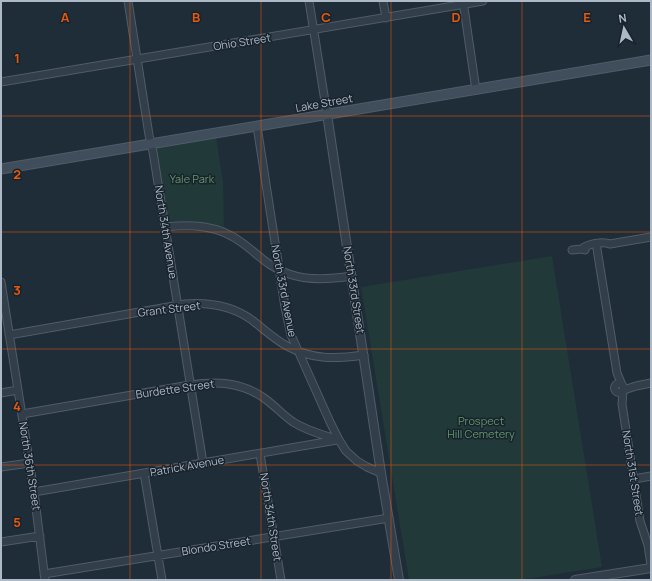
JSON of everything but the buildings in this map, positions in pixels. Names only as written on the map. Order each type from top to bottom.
[{"type":"main road","name":"Lake Street","points":[[1,169],[651,60]]},
{"type":"street","name":"North 34th Avenue","points":[[128,1],[202,464]]},
{"type":"street","name":"North 33rd Street","points":[[310,1],[399,580]]},
{"type":"street","points":[[383,1],[386,18]]},
{"type":"street","name":"Ohio Street","points":[[1,82],[386,18],[463,3],[483,1]]},
{"type":"street","points":[[463,3],[476,90]]},
{"type":"street","name":"North 33rd Avenue","points":[[257,126],[279,270],[291,335],[339,440],[346,451],[357,461],[382,473]]},
{"type":"street","points":[[165,227],[197,225],[220,230],[233,236],[267,263],[292,275],[308,278],[332,279],[352,276]]},
{"type":"street","points":[[572,250],[587,250],[605,247],[610,244],[651,237]]},
{"type":"street","points":[[582,249],[587,246],[606,242],[610,244]]},
{"type":"street","name":"North 31st Street","points":[[597,248],[640,522],[647,543],[651,566]]},
{"type":"street","name":"North 36th Street","points":[[1,282],[4,317],[9,335],[30,463],[45,577]]},
{"type":"street","name":"Grant Street","points":[[9,335],[177,306],[206,304],[221,306],[251,319],[282,343],[298,352],[328,358],[343,358],[364,355]]},
{"type":"street","name":"Burdette Street","points":[[22,414],[205,382],[218,382],[245,388],[263,398],[299,425],[311,431],[339,440]]},
{"type":"street","points":[[620,388],[651,383]]},
{"type":"street","points":[[1,392],[18,390]]},
{"type":"street","name":"Patrick Avenue","points":[[34,492],[339,440]]},
{"type":"street","name":"North 34th Street","points":[[260,454],[281,580]]},
{"type":"street","points":[[1,467],[30,463]]},
{"type":"street","points":[[144,473],[162,580]]},
{"type":"street","points":[[634,479],[651,476]]},
{"type":"street","name":"Blondo Street","points":[[45,577],[158,556],[389,518]]},
{"type":"street","points":[[1,542],[40,536]]},
{"type":"street","points":[[575,580],[651,566]]},
{"type":"green space","name":"Yale Park","points":[[216,137],[223,182],[224,227],[209,223],[183,221],[168,222],[156,147]]},
{"type":"green space","name":"Prospect Hill Cemetery","points":[[552,256],[602,567],[520,580],[409,580],[361,287]]}]
